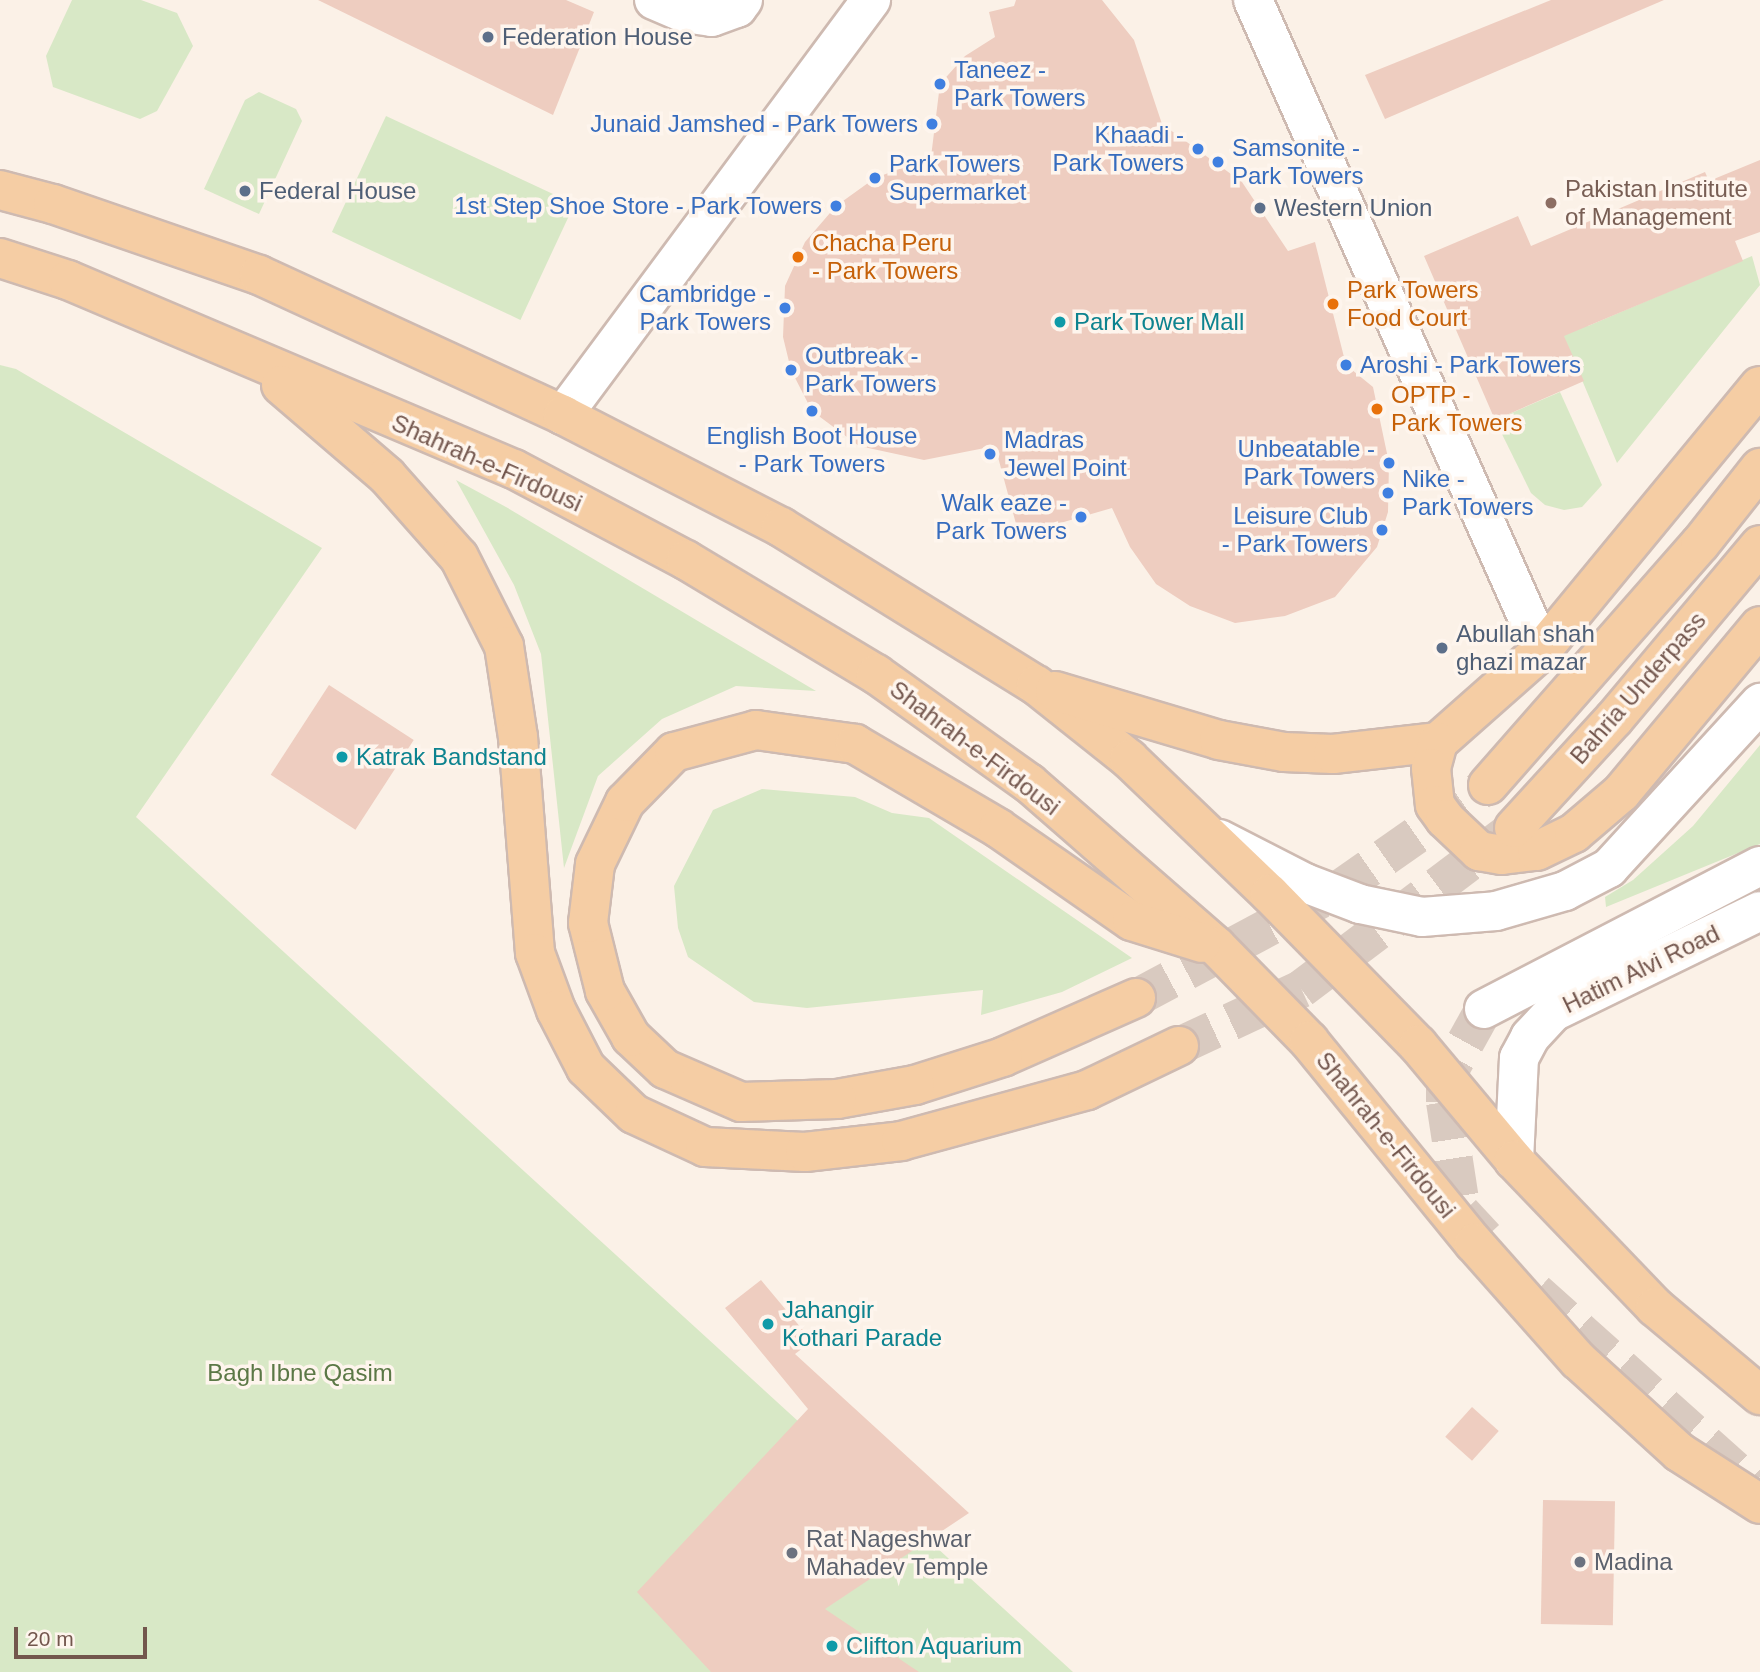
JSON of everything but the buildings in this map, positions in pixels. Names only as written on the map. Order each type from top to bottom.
[{"type":"main road","points":[[0,190],[54,204],[259,275],[563,415],[781,527],[1036,685],[1129,759],[1270,894],[1418,1045],[1514,1160],[1655,1307],[1760,1395]]},
{"type":"main road","name":"Shahrah-e-Firdousi","points":[[0,258],[68,280],[254,362],[514,469],[686,560],[876,674],[1029,783],[1217,947],[1309,1041],[1474,1243],[1578,1360],[1679,1452],[1760,1504]]},
{"type":"main road","points":[[254,362],[387,476],[465,568],[504,646],[518,737],[535,953],[556,1010],[586,1068],[634,1114],[705,1147],[806,1152],[874,1144],[990,1120],[1087,1090],[1179,1046]]},
{"type":"main road","points":[[1760,386],[1542,650],[1438,742],[1431,768],[1435,805],[1444,819],[1479,851],[1502,855],[1537,851],[1574,833],[1621,793],[1760,626]]},
{"type":"main road","name":"Bahria Underpass","points":[[1488,785],[1700,544],[1760,468]]},
{"type":"main road","name":"Bahria Underpass","points":[[1514,828],[1614,719],[1760,545]]},
{"type":"main road","points":[[1036,685],[1219,740],[1284,752],[1333,754],[1438,742]]},
{"type":"main road","points":[[1136,998],[1003,1056],[915,1085],[837,1099],[741,1102],[665,1069],[631,1037],[605,991],[588,923],[595,864],[625,802],[674,752],[756,730],[855,744],[998,828],[1132,921],[1217,947]]},
{"type":"street","points":[[654,0],[684,13],[712,17],[737,8],[743,0]]},
{"type":"street","points":[[563,415],[871,0]]},
{"type":"street","points":[[1253,0],[1542,650]]},
{"type":"street","points":[[1201,830],[1305,883],[1360,904],[1422,916],[1496,911],[1565,891],[1609,868],[1760,702]]},
{"type":"street","points":[[1484,1009],[1760,866]]},
{"type":"street","name":"Hatim Alvi Road","points":[[1514,1160],[1519,1058],[1530,1037],[1553,1012],[1760,911]]},
{"type":"green space","points":[[72,0],[141,0],[177,13],[193,46],[157,111],[140,119],[53,87],[46,56]]},
{"type":"green space","points":[[259,92],[296,109],[302,121],[259,214],[204,189],[245,100]]},
{"type":"green space","points":[[386,116],[575,204],[520,320],[332,232]]},
{"type":"green space","points":[[1752,256],[1760,285],[1617,463],[1552,309],[1588,326]]},
{"type":"green space","name":"Bagh Ibne Qasim","points":[[0,365],[16,369],[322,548],[136,817],[1073,1672],[0,1672]]},
{"type":"green space","points":[[1560,392],[1602,485],[1582,507],[1564,510],[1545,505],[1531,493],[1495,420]]},
{"type":"green space","points":[[456,480],[816,691],[736,686],[662,719],[598,776],[564,868],[541,654],[514,585]]},
{"type":"green space","points":[[1760,745],[1760,844],[1606,907],[1605,897],[1633,880],[1693,826]]},
{"type":"green space","points":[[762,789],[855,797],[892,813],[929,818],[1132,958],[1062,992],[981,1015],[983,990],[807,1008],[754,1002],[688,957],[678,928],[674,886],[713,810]]},
{"type":"tunnel","points":[[1136,998],[1338,890],[1488,785]]},
{"type":"tunnel","points":[[1179,1046],[1301,989],[1507,834]]},
{"type":"tunnel","points":[[1484,1009],[1445,1079],[1445,1102],[1462,1213],[1485,1238]]},
{"type":"tunnel","points":[[1536,1292],[1752,1485]]},
{"type":"place","name":"Federation House","points":[[488,37]]},
{"type":"place","name":"Taneez - Park Towers","points":[[940,84]]},
{"type":"place","name":"Junaid Jamshed - Park Towers","points":[[932,124]]},
{"type":"place","name":"Khaadi - Park Towers","points":[[1198,149]]},
{"type":"place","name":"Samsonite - Park Towers","points":[[1218,162]]},
{"type":"place","name":"Park Towers Supermarket","points":[[875,178]]},
{"type":"place","name":"Federal House","points":[[245,191]]},
{"type":"place","name":"Pakistan Institute of Management","points":[[1551,203]]},
{"type":"place","name":"1st Step Shoe Store - Park Towers","points":[[836,206]]},
{"type":"place","name":"Western Union","points":[[1260,208]]},
{"type":"place","name":"Chacha Peru - Park Towers","points":[[798,257]]},
{"type":"place","name":"Park Towers Food Court","points":[[1333,304]]},
{"type":"place","name":"Cambridge - Park Towers","points":[[785,308]]},
{"type":"place","name":"Park Tower Mall","points":[[1060,322]]},
{"type":"place","name":"Aroshi - Park Towers","points":[[1346,365]]},
{"type":"place","name":"Outbreak - Park Towers","points":[[791,370]]},
{"type":"place","name":"OPTP - Park Towers","points":[[1377,409]]},
{"type":"place","name":"English Boot House - Park Towers","points":[[812,411]]},
{"type":"place","name":"Madras Jewel Point","points":[[990,454]]},
{"type":"place","name":"Unbeatable - Park Towers","points":[[1389,463]]},
{"type":"place","name":"Nike - Park Towers","points":[[1388,493]]},
{"type":"place","name":"Walk eaze - Park Towers","points":[[1081,517]]},
{"type":"place","name":"Leisure Club - Park Towers","points":[[1382,530]]},
{"type":"place","name":"Abullah shah ghazi mazar","points":[[1442,648]]},
{"type":"place","name":"Katrak Bandstand","points":[[342,757]]},
{"type":"place","name":"Jahangir Kothari Parade","points":[[768,1324]]},
{"type":"place","name":"Rat Nageshwar Mahadev Temple","points":[[792,1553]]},
{"type":"place","name":"Madina","points":[[1580,1562]]},
{"type":"place","name":"Clifton Aquarium","points":[[832,1646]]}]
